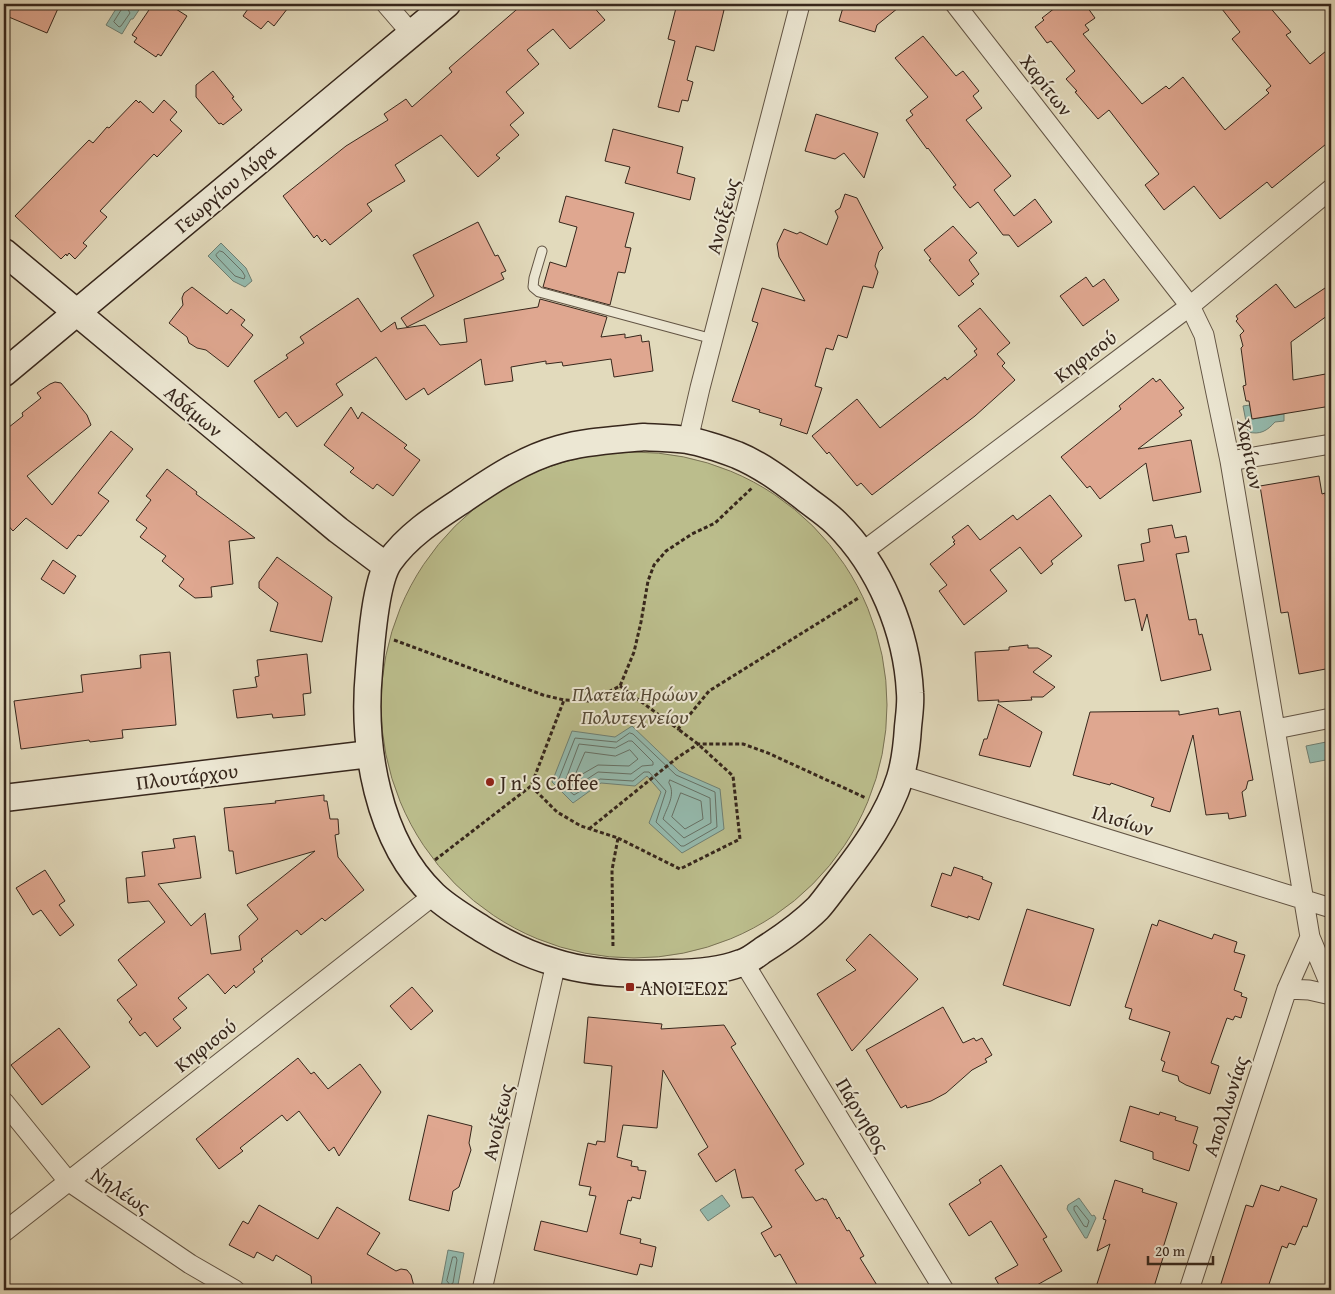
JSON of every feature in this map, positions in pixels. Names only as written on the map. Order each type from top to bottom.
[{"type":"street","points":[[386,4],[412,33]]},
{"type":"street","name":"Γεωργίου Λύρα","points":[[4,373],[447,4]]},
{"type":"street","name":"Ανοίξεως","points":[[688,440],[800,4]]},
{"type":"street","name":"Χαρίτων","points":[[955,4],[1190,306],[1204,335],[1230,461],[1310,937],[1331,987]]},
{"type":"street","name":"Κηφισού","points":[[861,553],[1190,306],[1331,189]]},
{"type":"street","name":"Αδάμων","points":[[4,252],[338,530],[386,566]]},
{"type":"street","points":[[644,437],[688,440],[738,456],[764,468],[836,523],[861,553],[880,585],[896,620],[907,659],[911,696],[901,775],[887,808],[853,862],[818,908],[784,936],[744,963],[707,971],[673,974],[612,972],[556,964],[524,952],[464,918],[434,894],[416,874],[401,851],[384,814],[376,785],[366,721],[367,691],[373,633],[386,566],[404,543],[435,518],[487,483],[523,462],[562,448],[601,441],[644,437]]},
{"type":"street","points":[[1230,461],[1331,444]]},
{"type":"street","points":[[1276,729],[1331,718]]},
{"type":"street","name":"Πλουτάρχου","points":[[4,798],[370,754]]},
{"type":"street","name":"Ιλισίων","points":[[901,775],[1331,908]]},
{"type":"street","name":"Κηφισού","points":[[4,1232],[434,894]]},
{"type":"street","name":"Απολλωνίας","points":[[1189,1290],[1287,989],[1310,937]]},
{"type":"street","name":"Πάρνηθος","points":[[744,963],[944,1290]]},
{"type":"street","name":"Ανοίξεως","points":[[482,1290],[556,964]]},
{"type":"street","points":[[1287,989],[1309,990],[1331,995]]},
{"type":"street","name":"Νηλέως","points":[[4,1102],[68,1181],[182,1259],[235,1290]]},
{"type":"lane","points":[[542,251],[533,287],[539,292],[713,339]]},
{"type":"path","points":[[373,633],[543,695],[564,700],[591,701],[620,686],[634,652],[648,581],[654,565],[666,551],[692,534],[716,524],[751,489],[764,468]]},
{"type":"path","points":[[678,729],[709,691],[880,585]]},
{"type":"path","points":[[532,786],[557,812],[581,826],[618,838],[680,869],[740,839],[732,776],[698,744],[620,686]]},
{"type":"path","points":[[416,874],[532,786],[564,700]]},
{"type":"path","points":[[589,829],[677,758],[698,744],[743,744],[768,753],[887,808]]},
{"type":"path","points":[[612,972],[612,870],[618,838]]},
{"type":"green space","name":"Πλατεία Ηρώων Πολυτεχνείου","points":[[634,452],[659,453],[683,457],[731,471],[775,495],[795,509],[813,526],[830,544],[844,564],[868,608],[882,656],[886,680],[886,730],[882,754],[868,802],[844,846],[830,866],[813,884],[795,901],[775,915],[731,939],[683,953],[659,957],[634,958],[609,957],[585,953],[537,939],[493,915],[473,901],[455,884],[438,866],[424,846],[400,802],[386,754],[382,730],[381,705],[382,680],[386,656],[400,608],[424,564],[438,544],[455,526],[473,509],[493,495],[537,471],[585,457],[609,453]]},
{"type":"water","points":[[119,4],[128,4],[139,10],[122,34],[106,25]]},
{"type":"water","points":[[221,243],[246,268],[252,281],[245,287],[233,281],[208,256]]},
{"type":"water","points":[[1250,405],[1253,419],[1284,414],[1284,421],[1275,422],[1260,433],[1248,432],[1243,406]]},
{"type":"water","points":[[632,726],[679,771],[720,789],[724,829],[682,853],[649,823],[661,792],[647,776],[635,786],[601,783],[573,803],[552,782],[572,731],[615,737]]},
{"type":"water","points":[[1331,741],[1331,759],[1310,763],[1306,746]]},
{"type":"water","points":[[722,1195],[730,1206],[708,1221],[700,1210]]},
{"type":"water","points":[[1079,1198],[1092,1216],[1094,1215],[1096,1218],[1087,1238],[1085,1238],[1067,1209],[1068,1205]]},
{"type":"water","points":[[448,1250],[464,1253],[457,1290],[441,1287]]},
{"type":"building","points":[[4,4],[60,4],[47,33],[4,15]]},
{"type":"building","points":[[153,4],[168,4],[187,16],[161,56],[158,54],[156,57],[134,42],[137,38],[132,35]]},
{"type":"building","points":[[247,4],[291,4],[274,26],[268,21],[261,29],[243,16],[250,6]]},
{"type":"building","points":[[523,4],[591,4],[605,20],[570,49],[553,29],[527,50],[539,64],[506,92],[524,113],[510,125],[519,135],[496,155],[500,158],[478,177],[441,135],[395,165],[405,181],[367,204],[372,211],[330,245],[325,239],[322,242],[317,235],[314,238],[283,196],[346,146],[388,120],[384,114],[406,99],[412,107],[452,72],[449,68]]},
{"type":"building","points":[[677,4],[709,4],[709,6],[724,10],[714,51],[696,46],[687,80],[693,82],[688,101],[682,100],[679,112],[658,107],[675,41],[668,39]]},
{"type":"building","points":[[844,4],[903,4],[877,25],[875,32],[839,21]]},
{"type":"building","points":[[1060,4],[1085,4],[1095,18],[1085,25],[1089,30],[1083,34],[1142,104],[1166,86],[1169,89],[1183,77],[1225,130],[1269,93],[1266,90],[1271,86],[1232,39],[1240,32],[1218,4],[1267,4],[1291,32],[1286,35],[1310,64],[1331,47],[1331,140],[1272,188],[1267,182],[1220,219],[1194,186],[1164,210],[1145,185],[1159,174],[1109,110],[1098,119],[1075,92],[1077,91],[1066,79],[1075,71],[1051,41],[1047,43],[1035,27],[1044,20],[1042,18]]},
{"type":"building","points":[[923,36],[956,76],[963,71],[979,91],[973,96],[982,108],[966,120],[1011,176],[994,190],[1014,216],[1035,199],[1052,222],[1018,247],[1009,235],[1003,235],[978,202],[970,208],[953,187],[956,185],[906,120],[913,115],[910,111],[928,97],[895,58]]},
{"type":"building","points":[[213,71],[242,110],[223,125],[219,124],[196,97],[196,85]]},
{"type":"building","points":[[136,100],[139,103],[140,101],[153,113],[164,100],[177,112],[170,120],[182,131],[157,157],[154,154],[100,211],[107,217],[83,243],[87,246],[75,259],[69,253],[61,259],[15,216],[89,140],[93,143]]},
{"type":"building","points":[[816,114],[878,133],[864,178],[844,153],[835,159],[805,151]]},
{"type":"building","points":[[613,129],[683,147],[677,173],[695,178],[690,200],[625,183],[630,167],[605,161]]},
{"type":"building","points":[[845,194],[857,198],[883,248],[879,252],[875,266],[878,272],[873,288],[863,286],[847,338],[838,335],[833,350],[826,348],[815,386],[822,388],[807,434],[780,425],[782,419],[732,401],[758,323],[752,321],[762,288],[805,301],[779,257],[777,244],[784,229],[797,234],[800,232],[827,245],[838,217],[835,211],[840,208]]},
{"type":"building","points":[[566,196],[634,213],[625,247],[631,248],[625,273],[618,272],[610,305],[543,287],[550,262],[566,267],[577,227],[559,222]]},
{"type":"building","points":[[478,222],[495,256],[498,255],[506,271],[501,273],[504,279],[407,327],[401,318],[434,296],[413,255]]},
{"type":"building","points":[[953,226],[977,253],[969,260],[979,274],[971,281],[974,284],[959,296],[929,260],[931,259],[924,250]]},
{"type":"building","points":[[1086,277],[1093,287],[1104,279],[1119,300],[1083,326],[1060,296]]},
{"type":"building","points":[[1276,284],[1295,308],[1331,284],[1331,313],[1291,342],[1293,380],[1331,373],[1331,406],[1252,419],[1249,401],[1246,401],[1243,386],[1246,385],[1241,348],[1243,346],[1240,335],[1244,331],[1236,321],[1238,319],[1236,316]]},
{"type":"building","points":[[192,287],[227,314],[231,309],[245,320],[241,325],[253,335],[228,367],[206,350],[197,348],[189,343],[187,337],[169,323],[183,305],[182,298],[184,293]]},
{"type":"building","points":[[358,298],[381,332],[395,322],[397,329],[425,325],[440,345],[467,342],[464,319],[538,307],[540,299],[607,317],[601,337],[625,334],[625,338],[641,335],[642,342],[649,341],[653,371],[614,377],[611,359],[563,366],[562,362],[546,364],[546,361],[511,367],[513,381],[485,385],[481,359],[428,395],[424,388],[406,400],[376,357],[336,384],[343,395],[297,427],[286,412],[279,418],[254,381],[288,358],[286,355],[304,343],[300,337]]},
{"type":"building","points":[[980,308],[1010,343],[997,354],[1005,363],[1002,366],[1015,380],[975,416],[872,495],[861,483],[857,486],[829,452],[827,454],[812,436],[857,399],[880,428],[945,377],[947,380],[977,355],[974,351],[977,349],[958,326]]},
{"type":"building","points":[[1153,378],[1156,382],[1160,379],[1184,408],[1179,411],[1182,415],[1138,449],[1191,440],[1201,492],[1153,501],[1146,463],[1100,499],[1090,486],[1087,488],[1061,457],[1121,409],[1119,406]]},
{"type":"building","points":[[55,382],[61,383],[87,415],[91,425],[27,476],[52,505],[111,431],[133,449],[98,493],[109,501],[81,536],[78,535],[67,549],[26,518],[13,531],[4,521],[4,431],[41,398],[37,393]]},
{"type":"building","points":[[351,407],[358,419],[362,412],[407,445],[404,448],[420,460],[393,496],[377,484],[373,489],[350,472],[354,468],[324,445]]},
{"type":"building","points":[[167,469],[197,492],[196,494],[255,538],[229,541],[233,584],[211,587],[212,597],[195,598],[179,586],[184,579],[162,561],[166,556],[140,537],[147,528],[136,520],[151,500],[146,496]]},
{"type":"building","points":[[1319,476],[1322,494],[1325,493],[1331,529],[1331,668],[1299,674],[1288,612],[1281,613],[1260,486]]},
{"type":"building","points":[[1050,495],[1082,536],[1051,561],[1053,564],[1041,574],[1020,547],[990,570],[1007,591],[964,625],[939,591],[947,585],[930,564],[955,544],[952,537],[968,525],[980,540],[1013,515],[1017,520]]},
{"type":"building","points":[[1172,525],[1175,538],[1186,536],[1189,552],[1176,554],[1189,620],[1196,619],[1199,635],[1202,634],[1211,670],[1161,681],[1147,614],[1142,631],[1135,599],[1125,601],[1118,565],[1144,561],[1141,544],[1150,542],[1148,529]]},
{"type":"building","points":[[277,557],[332,597],[322,642],[270,631],[278,603],[259,588],[259,582]]},
{"type":"building","points":[[53,560],[76,576],[64,594],[41,579]]},
{"type":"building","points":[[1028,645],[1028,648],[1038,648],[1052,656],[1033,672],[1055,687],[1043,697],[1031,697],[1032,700],[978,701],[975,652],[1009,650],[1009,647]]},
{"type":"building","points":[[170,652],[176,725],[122,730],[123,738],[90,742],[89,740],[21,749],[14,701],[83,692],[81,675],[141,668],[140,655]]},
{"type":"building","points":[[307,654],[311,693],[303,694],[305,715],[273,718],[272,714],[237,718],[233,690],[257,687],[255,677],[259,676],[257,660]]},
{"type":"building","points":[[998,704],[1042,732],[1030,767],[979,755],[984,739],[987,739]]},
{"type":"building","points":[[1218,708],[1219,715],[1240,711],[1253,780],[1248,781],[1246,789],[1242,792],[1246,816],[1229,819],[1228,813],[1206,815],[1193,735],[1170,812],[1151,806],[1154,798],[1111,783],[1110,785],[1073,775],[1090,712],[1179,711],[1179,715]]},
{"type":"building","points":[[324,795],[330,819],[338,819],[339,834],[335,835],[338,857],[364,890],[325,921],[322,918],[301,935],[297,930],[261,959],[263,961],[253,969],[255,972],[236,988],[234,985],[225,994],[208,974],[178,998],[187,1008],[173,1019],[181,1028],[157,1047],[145,1032],[140,1036],[129,1022],[132,1019],[117,1000],[137,985],[118,960],[165,922],[149,901],[128,903],[126,878],[145,876],[142,852],[175,848],[173,839],[195,836],[201,878],[158,884],[191,926],[205,913],[211,954],[241,950],[239,936],[258,919],[247,905],[315,851],[236,874],[233,851],[229,851],[224,808],[276,803],[275,801]]},
{"type":"building","points":[[954,867],[983,877],[982,879],[992,883],[979,920],[931,906],[942,873],[951,876]]},
{"type":"building","points":[[45,870],[65,901],[59,905],[74,925],[60,936],[41,910],[33,915],[16,888]]},
{"type":"building","points":[[1027,909],[1094,929],[1070,1006],[1003,985]]},
{"type":"building","points":[[1159,920],[1212,939],[1214,934],[1237,942],[1234,952],[1245,955],[1234,990],[1242,993],[1241,996],[1247,998],[1241,1018],[1235,1016],[1233,1020],[1227,1018],[1211,1063],[1219,1066],[1210,1094],[1186,1085],[1179,1081],[1178,1076],[1162,1071],[1165,1062],[1161,1060],[1170,1032],[1129,1019],[1132,1009],[1125,1007],[1152,924],[1157,926]]},
{"type":"building","points":[[870,934],[918,979],[852,1051],[817,994],[856,970],[846,960]]},
{"type":"building","points":[[412,987],[433,1011],[411,1030],[390,1006]]},
{"type":"building","points":[[943,1007],[963,1043],[974,1038],[976,1041],[982,1038],[992,1055],[985,1059],[987,1062],[972,1070],[946,1093],[931,1101],[907,1108],[906,1105],[901,1108],[866,1050]]},
{"type":"building","points":[[588,1017],[662,1024],[661,1029],[724,1025],[736,1044],[731,1047],[804,1164],[795,1170],[816,1201],[823,1198],[824,1200],[826,1199],[837,1219],[839,1217],[847,1231],[849,1230],[864,1256],[860,1258],[880,1290],[800,1290],[780,1254],[775,1257],[761,1233],[772,1227],[753,1197],[742,1198],[735,1169],[716,1182],[698,1154],[708,1147],[663,1070],[657,1128],[623,1125],[617,1157],[632,1161],[631,1166],[638,1167],[638,1170],[646,1171],[640,1199],[632,1197],[631,1201],[628,1200],[620,1234],[641,1239],[640,1243],[656,1247],[652,1267],[640,1264],[637,1275],[534,1250],[541,1221],[587,1232],[596,1196],[589,1195],[591,1187],[579,1185],[588,1143],[596,1145],[597,1141],[605,1142],[612,1066],[584,1063]]},
{"type":"building","points":[[59,1028],[90,1067],[42,1105],[11,1065]]},
{"type":"building","points":[[298,1058],[311,1074],[314,1072],[328,1089],[360,1064],[381,1092],[339,1156],[334,1147],[329,1151],[299,1111],[287,1121],[282,1115],[240,1148],[243,1151],[219,1169],[196,1139]]},
{"type":"building","points":[[1130,1106],[1159,1115],[1160,1112],[1176,1117],[1175,1120],[1198,1127],[1193,1143],[1197,1145],[1189,1171],[1153,1159],[1153,1152],[1120,1141]]},
{"type":"building","points":[[428,1115],[472,1126],[469,1143],[471,1150],[459,1187],[453,1191],[449,1211],[409,1200]]},
{"type":"building","points":[[1001,1165],[1047,1237],[1043,1239],[1062,1271],[1028,1290],[1002,1290],[995,1278],[1018,1265],[991,1221],[969,1236],[949,1204],[981,1183],[979,1180]]},
{"type":"building","points":[[1115,1180],[1143,1189],[1142,1192],[1177,1203],[1163,1248],[1166,1248],[1153,1290],[1095,1290],[1110,1244],[1097,1251],[1106,1220],[1103,1219]]},
{"type":"building","points":[[1261,1185],[1279,1191],[1281,1186],[1317,1199],[1307,1227],[1303,1226],[1295,1245],[1289,1243],[1287,1248],[1282,1246],[1267,1290],[1219,1290],[1246,1205],[1253,1207]]},
{"type":"building","points":[[259,1205],[318,1239],[337,1207],[380,1233],[367,1254],[396,1271],[401,1269],[407,1270],[411,1275],[415,1290],[312,1290],[311,1276],[276,1255],[273,1261],[257,1252],[254,1258],[229,1245],[243,1221],[248,1224]]},
{"type":"place","name":"J n' S Coffee","points":[[490,782]]},
{"type":"place","name":"ΑΝΟΙΞΕΩΣ","points":[[630,987]]}]
